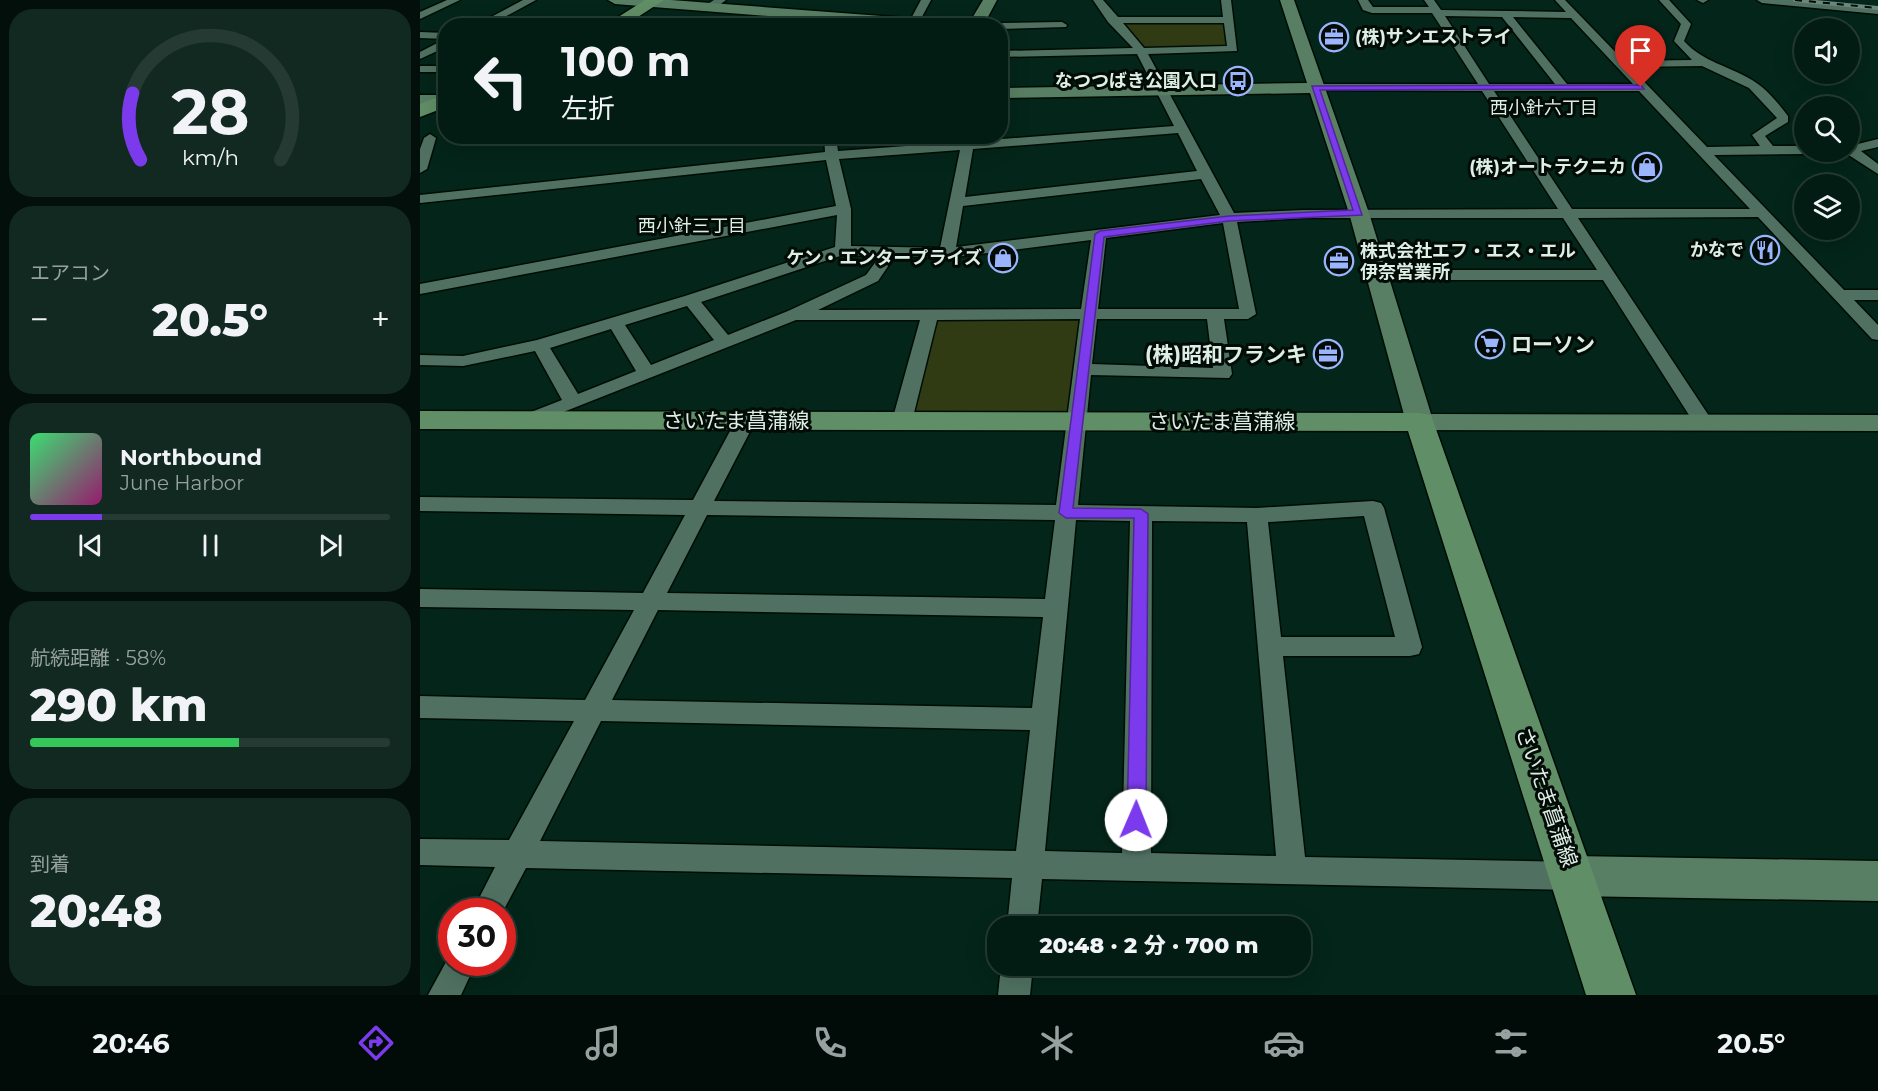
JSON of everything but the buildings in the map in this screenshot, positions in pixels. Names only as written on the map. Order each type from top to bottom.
[{"type":"main road","points":[[625,18],[653,2]]},
{"type":"main road","points":[[420,111],[438,103]]},
{"type":"main road","name":"さいたま菖蒲線","points":[[420,420],[532,418],[1420,422],[1611,995]]},
{"type":"street","points":[[420,16],[455,0]]},
{"type":"street","points":[[495,18],[531,0]]},
{"type":"street","points":[[615,0],[716,4],[854,18]]},
{"type":"street","points":[[916,18],[926,0]]},
{"type":"street","points":[[980,18],[990,0]]},
{"type":"street","points":[[794,315],[1248,314],[1229,218],[1141,51],[1112,20],[1098,0]]},
{"type":"street","points":[[1008,54],[1233,49],[1226,0]]},
{"type":"street","points":[[1287,0],[1359,213],[1420,422],[1878,423]]},
{"type":"street","points":[[1363,0],[1367,8],[1372,10],[1434,8],[1506,15],[1572,15]]},
{"type":"street","points":[[1560,0],[1878,335]]},
{"type":"street","points":[[1664,0],[1686,24],[1679,42],[1690,56],[1754,87],[1784,119],[1758,135],[1770,151]]},
{"type":"street","points":[[1762,0],[1878,11]]},
{"type":"street","points":[[1434,8],[1702,422]]},
{"type":"street","points":[[420,9],[435,10]]},
{"type":"street","points":[[1506,15],[1564,87]]},
{"type":"street","points":[[1112,20],[1229,20]]},
{"type":"street","points":[[1008,26],[1062,25]]},
{"type":"street","points":[[420,35],[438,36]]},
{"type":"street","points":[[420,56],[438,46]]},
{"type":"street","points":[[1620,64],[1702,63]]},
{"type":"street","points":[[420,69],[438,69]]},
{"type":"street","points":[[1008,93],[1315,87],[1641,87]]},
{"type":"street","points":[[420,100],[438,100]]},
{"type":"street","points":[[1008,139],[1184,129]]},
{"type":"street","points":[[420,169],[425,138]]},
{"type":"street","points":[[1860,148],[1878,143]]},
{"type":"street","points":[[830,144],[829,156],[844,209],[847,237],[842,250]]},
{"type":"street","points":[[420,199],[940,144]]},
{"type":"street","points":[[947,253],[967,144]]},
{"type":"street","points":[[1702,151],[1794,150]]},
{"type":"street","points":[[1860,157],[1878,170]]},
{"type":"street","points":[[957,202],[1206,174]]},
{"type":"street","points":[[420,289],[844,209]]},
{"type":"street","points":[[420,360],[463,361],[540,345],[691,300],[842,250],[947,253],[1229,218],[1359,213],[1762,213]]},
{"type":"street","points":[[1023,916],[1076,421],[1100,234]]},
{"type":"street","points":[[532,418],[794,315],[872,278],[890,252]]},
{"type":"street","points":[[1377,275],[1607,275]]},
{"type":"street","points":[[1840,295],[1878,295]]},
{"type":"street","points":[[691,300],[725,342]]},
{"type":"street","points":[[902,421],[930,314]]},
{"type":"street","points":[[1083,369],[1223,374],[1215,314]]},
{"type":"street","points":[[615,323],[646,373]]},
{"type":"street","points":[[540,345],[573,402]]},
{"type":"street","points":[[494,898],[746,420]]},
{"type":"street","points":[[420,504],[1257,515],[1373,508],[1410,647],[1270,646]]},
{"type":"street","points":[[1136,868],[1141,514]]},
{"type":"street","points":[[1257,515],[1292,871]]},
{"type":"street","points":[[420,598],[1056,608]]},
{"type":"street","points":[[420,707],[1044,719]]},
{"type":"street","points":[[420,852],[1878,881]]},
{"type":"street","points":[[444,995],[454,976]]},
{"type":"street","points":[[1014,995],[1016,976]]},
{"type":"green space","points":[[1122,22],[1225,23],[1229,47],[1144,48]]},
{"type":"green space","points":[[1090,313],[1076,421],[902,421],[930,314]]},
{"type":"railway","points":[[1795,0],[1878,8]]},
{"type":"place","name":"(株)サンエストライ","points":[[1334,37]]},
{"type":"place","name":"なつつばき公園入口","points":[[1238,81]]},
{"type":"place","name":"(株)オートテクニカ","points":[[1647,167]]},
{"type":"place","name":"かなで","points":[[1765,250]]},
{"type":"place","name":"ケン・エンタープライズ","points":[[1003,258]]},
{"type":"place","name":"株式会社エフ・エス・エル 伊奈営業所","points":[[1339,261]]},
{"type":"place","name":"ローソン","points":[[1490,344]]},
{"type":"place","name":"(株)昭和フランキ","points":[[1328,354]]},
{"type":"district","name":"西小針六丁目","points":[[1544,108]]},
{"type":"district","name":"西小針三丁目","points":[[692,226]]},
{"type":"route","points":[[1136,820],[1141,514],[1066,513],[1100,234],[1229,218],[1359,213],[1315,87],[1641,87]]}]
